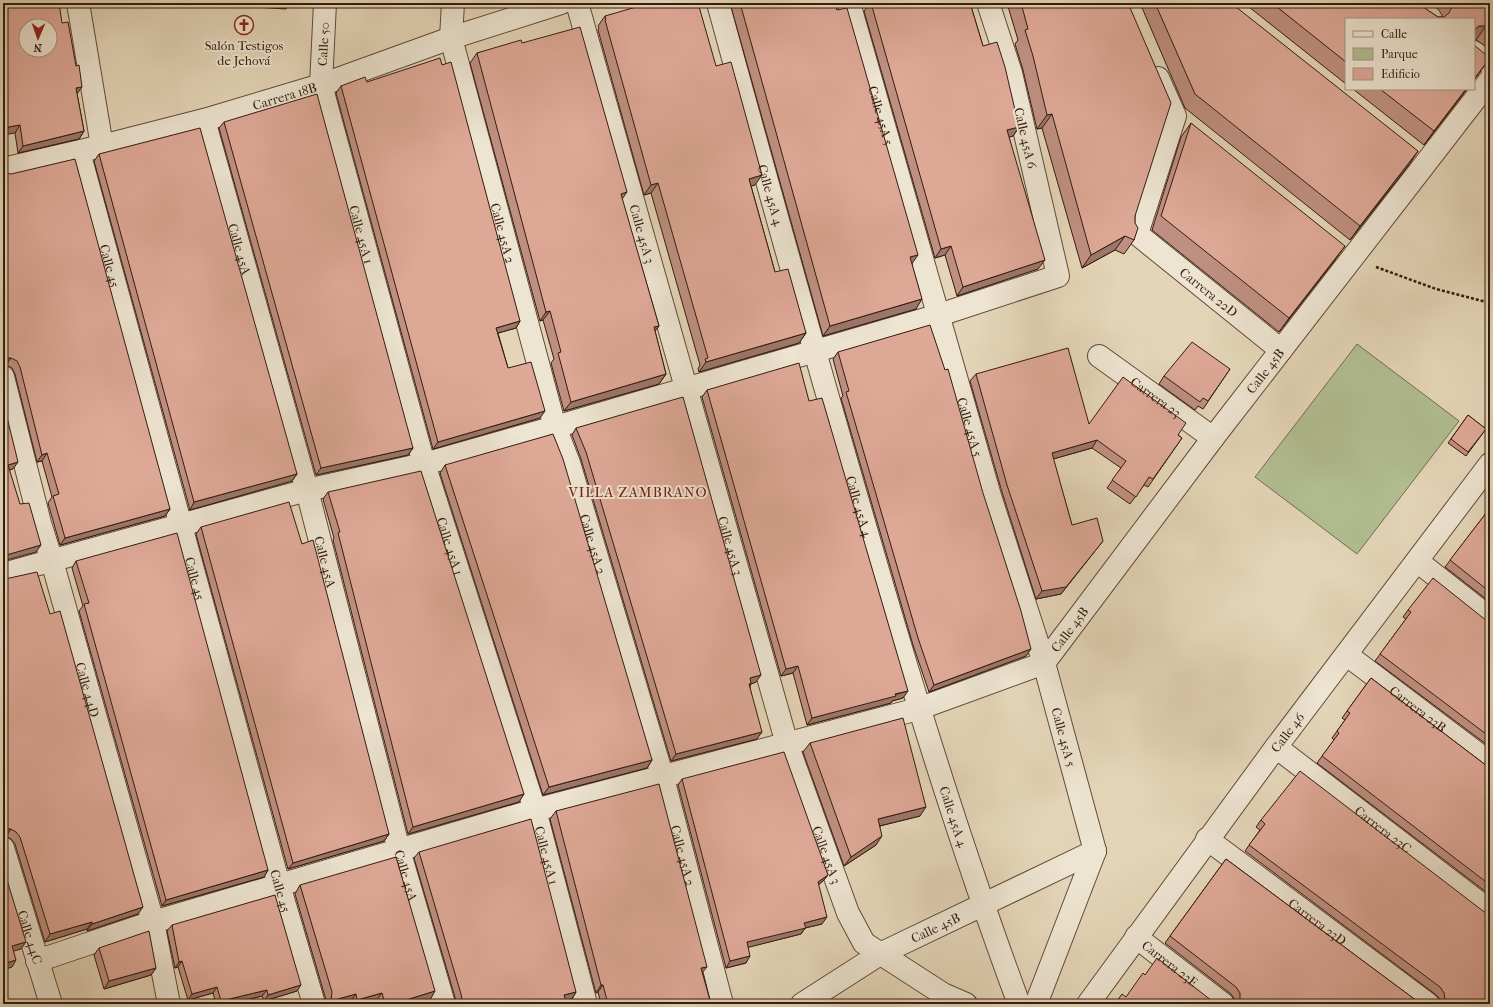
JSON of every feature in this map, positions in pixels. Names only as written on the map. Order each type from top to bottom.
[{"type":"street","points":[[78,3],[102,146]]},
{"type":"street","name":"Calle 50","points":[[321,85],[325,3]]},
{"type":"street","name":"Calle 45A 2","points":[[453,3],[451,38],[555,427],[569,463],[663,778],[722,1004]]},
{"type":"street","name":"Carrera 18B","points":[[3,169],[79,152],[204,120],[321,85],[451,38],[561,3]]},
{"type":"street","name":"Calle 45A 3","points":[[577,3],[787,744],[848,913],[864,943],[943,994],[966,1004]]},
{"type":"street","name":"Calle 45A 4","points":[[718,3],[814,351],[918,709],[982,906],[1019,1004]]},
{"type":"street","name":"Calle 45A 5","points":[[849,3],[990,496],[1044,663],[1095,851]]},
{"type":"street","name":"Calle 45A 6","points":[[939,315],[1058,276],[1011,73],[988,3]]},
{"type":"street","points":[[1475,53],[1490,64]]},
{"type":"street","points":[[1150,59],[1175,116],[1193,130]]},
{"type":"street","name":"Calle 45B","points":[[1044,663],[1213,438],[1353,258],[1419,157],[1490,80]]},
{"type":"street","name":"Calle 45A 1","points":[[321,85],[424,464],[535,810],[586,1004]]},
{"type":"street","name":"Carrera 22D","points":[[1175,116],[1136,234],[1281,350]]},
{"type":"street","name":"Calle 45A","points":[[204,120],[308,490],[399,850],[444,1004]]},
{"type":"street","name":"Calle 45","points":[[79,152],[279,886],[314,1004]]},
{"type":"street","points":[[1335,243],[1353,258]]},
{"type":"street","points":[[3,574],[308,490],[424,464],[939,315]]},
{"type":"street","name":"Carrera 23","points":[[1099,356],[1213,438]]},
{"type":"street","name":"Calle 44D","points":[[3,377],[40,523],[153,922],[169,1004]]},
{"type":"street","name":"Calle 46","points":[[1088,1004],[1207,839],[1490,465]]},
{"type":"street","points":[[1417,561],[1490,618]]},
{"type":"street","name":"Carrera 23B","points":[[1347,655],[1490,763]]},
{"type":"street","points":[[37,961],[153,922],[535,810],[663,778],[918,709],[1044,663]]},
{"type":"street","name":"Carrera 23C","points":[[1276,747],[1490,910]]},
{"type":"street","name":"Carrera 23D","points":[[1207,839],[1428,1004]]},
{"type":"street","name":"Calle 44C","points":[[3,848],[51,1004]]},
{"type":"street","points":[[1036,1004],[1095,851]]},
{"type":"street","name":"Calle 45B","points":[[802,1004],[880,954],[1095,851]]},
{"type":"street","name":"Carrera 23E","points":[[1136,937],[1223,1004]]},
{"type":"path","points":[[1353,258],[1436,290],[1490,303]]},
{"type":"green space","points":[[1357,344],[1459,421],[1357,554],[1255,477]]},
{"type":"building","points":[[3,3],[59,3],[62,23],[68,22],[76,66],[79,65],[82,87],[76,88],[84,131],[23,146],[20,125],[3,128]]},
{"type":"building","points":[[650,3],[698,3],[716,66],[731,62],[762,175],[749,179],[775,272],[788,269],[806,333],[706,362],[705,359],[708,358],[658,183],[651,185],[605,20],[605,16]]},
{"type":"building","points":[[740,3],[835,3],[837,10],[847,8],[918,255],[910,257],[922,299],[830,326]]},
{"type":"building","points":[[871,3],[970,3],[983,46],[997,42],[1005,67],[1019,127],[1007,130],[1045,260],[963,287],[951,246],[941,249]]},
{"type":"building","points":[[1021,3],[1128,3],[1171,103],[1135,216],[1135,223],[1138,228],[1134,240],[1125,236],[1091,255],[1052,114],[1047,115],[1033,56],[1025,30],[1028,29]]},
{"type":"building","points":[[1155,3],[1231,3],[1418,151],[1360,226],[1195,94]]},
{"type":"building","points":[[1272,3],[1417,3],[1438,17],[1444,17],[1449,13],[1452,3],[1490,3],[1490,29],[1486,26],[1479,26],[1475,29],[1475,18],[1345,18],[1345,61]]},
{"type":"building","points":[[580,27],[627,192],[621,194],[659,326],[654,327],[666,374],[571,402],[558,353],[561,352],[550,311],[546,312],[477,53],[521,40],[522,43]]},
{"type":"building","points":[[1475,46],[1490,58],[1475,78]]},
{"type":"building","points":[[440,58],[442,65],[451,62],[520,321],[496,328],[508,368],[531,362],[545,411],[438,442],[341,86],[365,77],[367,82]]},
{"type":"building","points":[[1381,90],[1465,90],[1434,131]]},
{"type":"building","points":[[317,94],[413,448],[321,468],[224,122]]},
{"type":"building","points":[[1191,123],[1345,246],[1289,318],[1161,216]]},
{"type":"building","points":[[200,128],[297,474],[194,502],[99,154]]},
{"type":"building","points":[[75,159],[170,509],[65,538],[53,496],[59,494],[47,453],[42,455],[20,367],[17,361],[11,358],[3,359],[3,173],[11,174]]},
{"type":"building","points":[[930,325],[945,370],[948,369],[983,493],[1021,611],[1031,649],[934,685],[918,638],[846,392],[849,391],[838,352]]},
{"type":"building","points":[[1192,342],[1230,369],[1208,401],[1203,398],[1200,402],[1164,376]]},
{"type":"building","points":[[1068,348],[1089,424],[1123,377],[1186,423],[1178,435],[1182,438],[1153,479],[1149,477],[1136,497],[1112,480],[1126,461],[1097,440],[1052,453],[1072,525],[1097,518],[1103,541],[1066,587],[1042,591],[1007,485],[976,374]]},
{"type":"building","points":[[799,363],[809,401],[822,398],[908,691],[895,694],[896,696],[812,718],[798,666],[786,669],[707,390]]},
{"type":"building","points":[[683,397],[761,675],[750,678],[751,683],[749,684],[762,732],[676,754],[586,452],[576,428]]},
{"type":"building","points":[[3,401],[18,462],[8,465],[20,504],[29,503],[41,545],[3,556]]},
{"type":"building","points":[[1468,415],[1486,429],[1468,452],[1451,439]]},
{"type":"building","points":[[553,434],[563,459],[652,760],[549,787],[445,465]]},
{"type":"building","points":[[421,471],[524,794],[413,827],[338,533],[340,532],[328,492]]},
{"type":"building","points":[[289,502],[302,544],[313,540],[389,834],[293,863],[201,527]]},
{"type":"building","points":[[1490,508],[1490,592],[1450,560]]},
{"type":"building","points":[[177,533],[268,870],[166,900],[84,604],[89,603],[76,561]]},
{"type":"building","points":[[37,572],[50,614],[60,611],[143,907],[92,924],[92,922],[50,934],[20,837],[11,829],[3,830],[3,578],[5,579]]},
{"type":"building","points":[[1433,578],[1490,622],[1490,737],[1380,654],[1411,612],[1408,610]]},
{"type":"building","points":[[1371,678],[1490,767],[1490,885],[1322,756],[1339,733],[1337,731],[1350,713],[1347,711]]},
{"type":"building","points":[[903,718],[926,807],[878,819],[882,836],[851,857],[810,743]]},
{"type":"building","points":[[784,752],[828,875],[818,882],[827,917],[804,923],[806,928],[747,942],[750,956],[730,961],[682,779]]},
{"type":"building","points":[[1300,771],[1490,915],[1490,1004],[1443,1004],[1445,999],[1444,993],[1440,987],[1249,845],[1265,824],[1261,820]]},
{"type":"building","points":[[659,784],[707,967],[701,968],[711,1004],[608,1004],[603,985],[601,985],[556,811]]},
{"type":"building","points":[[531,819],[576,992],[564,995],[567,1004],[463,1004],[419,852]]},
{"type":"building","points":[[396,857],[435,991],[393,1004],[385,1004],[382,993],[357,1000],[356,994],[331,1001],[332,992],[300,885]]},
{"type":"building","points":[[1226,859],[1421,1004],[1238,1004],[1240,993],[1236,987],[1170,936]]},
{"type":"building","points":[[3,867],[26,942],[12,946],[16,960],[3,964]]},
{"type":"building","points":[[275,895],[301,985],[268,995],[267,990],[221,1001],[217,987],[192,994],[182,961],[179,962],[172,925]]},
{"type":"building","points":[[149,931],[156,968],[109,981],[99,948]]},
{"type":"building","points":[[1157,958],[1216,1004],[1115,1004],[1122,994],[1126,997],[1143,973],[1145,975]]},
{"type":"place","name":"Salón Testigos de Jehová","points":[[244,25]]},
{"type":"district","name":"VILLA ZAMBRANO","points":[[638,492]]}]
